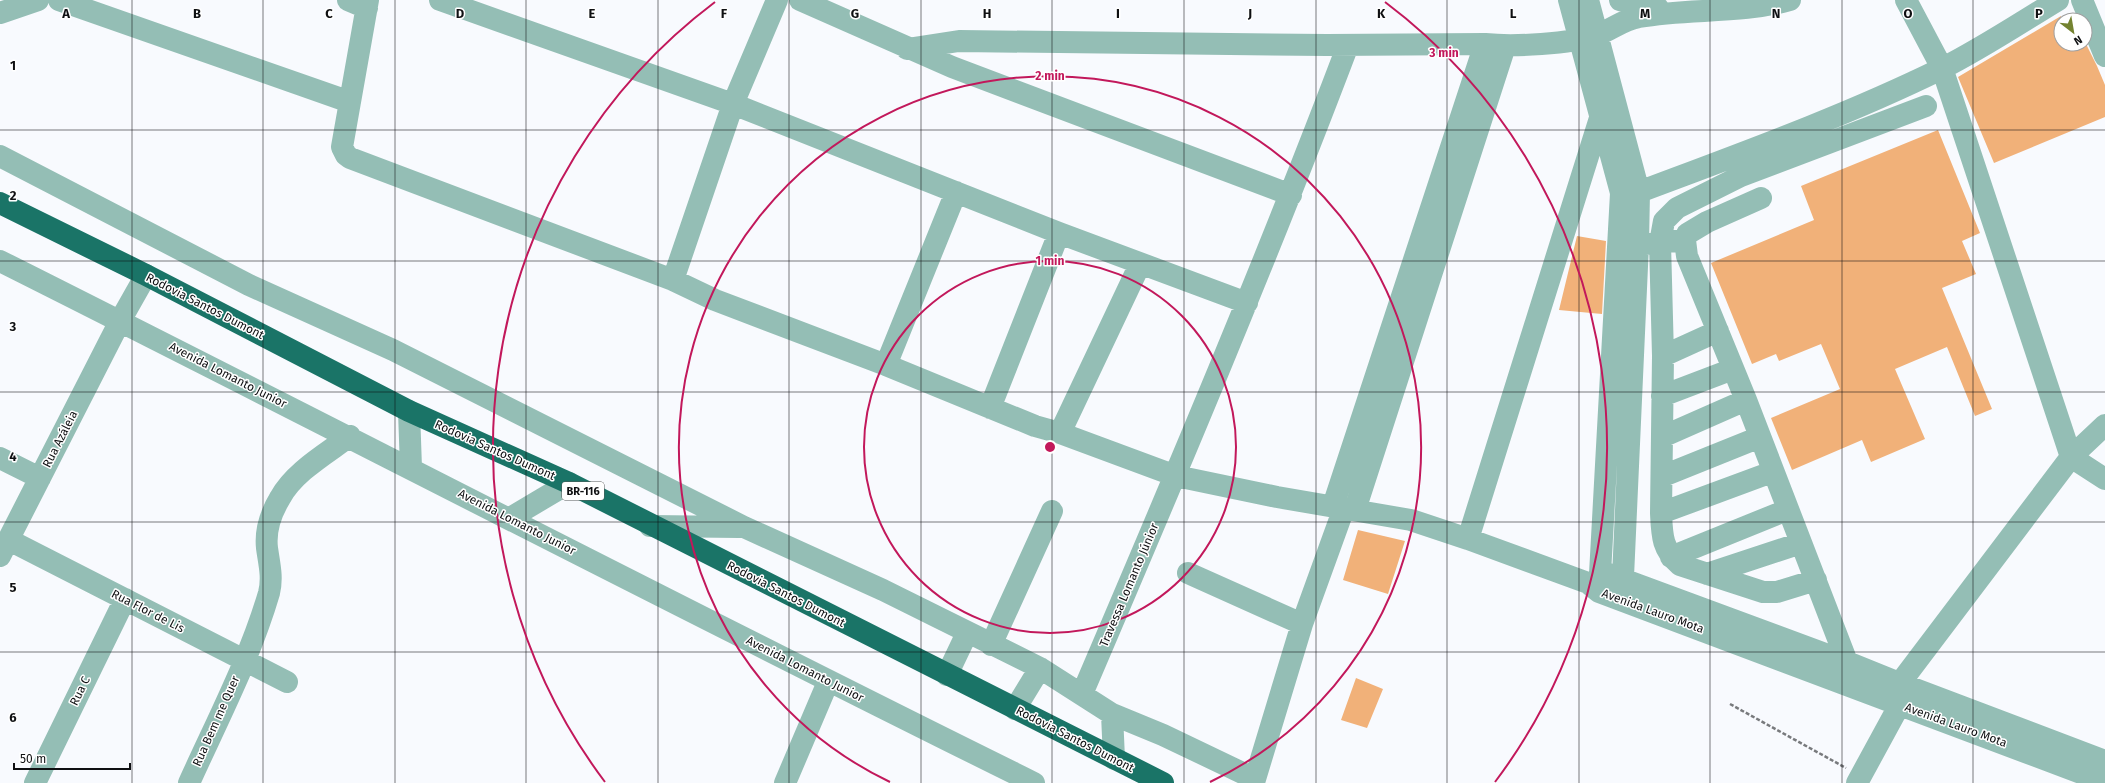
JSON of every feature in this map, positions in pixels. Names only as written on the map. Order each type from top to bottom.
[{"type":"highway","name":"Rodovia Santos Dumont","points":[[0,203],[146,275],[409,411],[569,484],[1163,783]]},
{"type":"street","points":[[59,0],[350,102]]},
{"type":"street","points":[[440,0],[733,104],[1059,234],[1247,303]]},
{"type":"street","points":[[673,280],[733,104],[777,0]]},
{"type":"street","points":[[800,0],[907,49],[1291,195]]},
{"type":"street","points":[[1569,0],[1587,37],[1630,192],[1606,584]]},
{"type":"street","points":[[1588,0],[1587,37],[1600,118],[1630,192]]},
{"type":"street","points":[[1620,0],[1638,6],[1687,12]]},
{"type":"street","points":[[907,49],[959,41],[1495,45],[1587,37],[1637,17],[1768,6],[1790,0]]},
{"type":"street","points":[[1906,0],[1942,68],[2071,457],[2105,479]]},
{"type":"street","points":[[1630,192],[1786,136],[1942,68],[2058,0]]},
{"type":"street","points":[[2082,0],[2105,56]]},
{"type":"street","points":[[0,13],[25,2]]},
{"type":"street","name":"Avenida Lauro Mota","points":[[361,3],[350,102],[342,147],[346,155],[350,158],[673,280],[715,300],[886,365],[1034,426],[1060,433],[1176,476],[1411,520],[1606,584],[1850,670],[1896,696],[2098,776]]},
{"type":"street","name":"Travessa Lomanto Júnior","points":[[1082,694],[1176,476],[1247,303],[1291,195],[1348,45]]},
{"type":"street","points":[[0,156],[249,285],[393,350],[744,527],[883,590],[991,645],[1040,668],[1112,714],[1255,779],[1302,624],[1344,508],[1495,45]]},
{"type":"street","points":[[1816,580],[1777,592],[1763,592],[1680,565],[1670,557],[1662,535],[1661,513],[1663,476],[1663,356],[1660,243],[1664,221],[1677,208],[1741,176],[1926,106]]},
{"type":"street","points":[[1468,539],[1600,118]]},
{"type":"street","points":[[886,365],[956,192]]},
{"type":"street","points":[[1761,198],[1707,222],[1687,234],[1685,240],[1687,256],[1746,400],[1772,472],[1816,580],[1850,670]]},
{"type":"street","points":[[990,408],[1059,234]]},
{"type":"street","points":[[1628,244],[1660,243],[1685,240]]},
{"type":"street","name":"Avenida Lomanto Junior","points":[[0,261],[350,436],[828,682],[1034,783]]},
{"type":"street","points":[[1060,433],[1140,264]]},
{"type":"street","name":"Rua Azáleia","points":[[4,548],[120,321],[146,275]]},
{"type":"street","points":[[1663,356],[1718,331]]},
{"type":"street","points":[[1662,396],[1733,369]]},
{"type":"street","points":[[1662,437],[1746,400]]},
{"type":"street","points":[[409,411],[411,468]]},
{"type":"street","points":[[1859,780],[1896,696],[2071,457],[2105,425]]},
{"type":"street","name":"Rua Bem me Quer","points":[[189,783],[244,660],[269,591],[271,569],[267,546],[268,525],[280,497],[301,473],[350,436]]},
{"type":"street","points":[[1663,476],[1760,437]]},
{"type":"street","points":[[0,458],[40,478]]},
{"type":"street","points":[[1661,513],[1772,472]]},
{"type":"street","points":[[510,518],[569,484]]},
{"type":"street","points":[[1670,557],[1787,510]]},
{"type":"street","points":[[991,645],[1052,511]]},
{"type":"street","points":[[650,526],[744,527]]},
{"type":"street","points":[[1707,574],[1801,543]]},
{"type":"street","name":"Rua Flor de Lis","points":[[4,548],[125,599],[287,682]]},
{"type":"street","points":[[1188,573],[1302,624]]},
{"type":"street","name":"Rua C","points":[[36,783],[125,599]]},
{"type":"street","points":[[947,674],[967,633]]},
{"type":"street","points":[[1015,709],[1040,668]]},
{"type":"street","points":[[785,783],[828,682]]},
{"type":"street","points":[[1112,714],[1114,759]]},
{"type":"path","points":[[1730,704],[1859,780]]},
{"type":"building","points":[[2053,21],[2053,52],[2090,52],[2105,85],[2105,117],[1994,163],[1958,77]]},
{"type":"building","points":[[1938,130],[1980,233],[1962,241],[1976,274],[1942,288],[1992,409],[1975,416],[1947,347],[1895,369],[1925,439],[1871,462],[1862,440],[1792,470],[1771,418],[1840,389],[1821,344],[1779,361],[1776,354],[1752,364],[1711,263],[1814,220],[1801,186]]},
{"type":"building","points":[[1577,236],[1606,241],[1602,314],[1559,310]]},
{"type":"building","points":[[1358,530],[1405,541],[1388,594],[1343,580]]},
{"type":"building","points":[[1356,678],[1383,689],[1367,728],[1341,720]]}]
